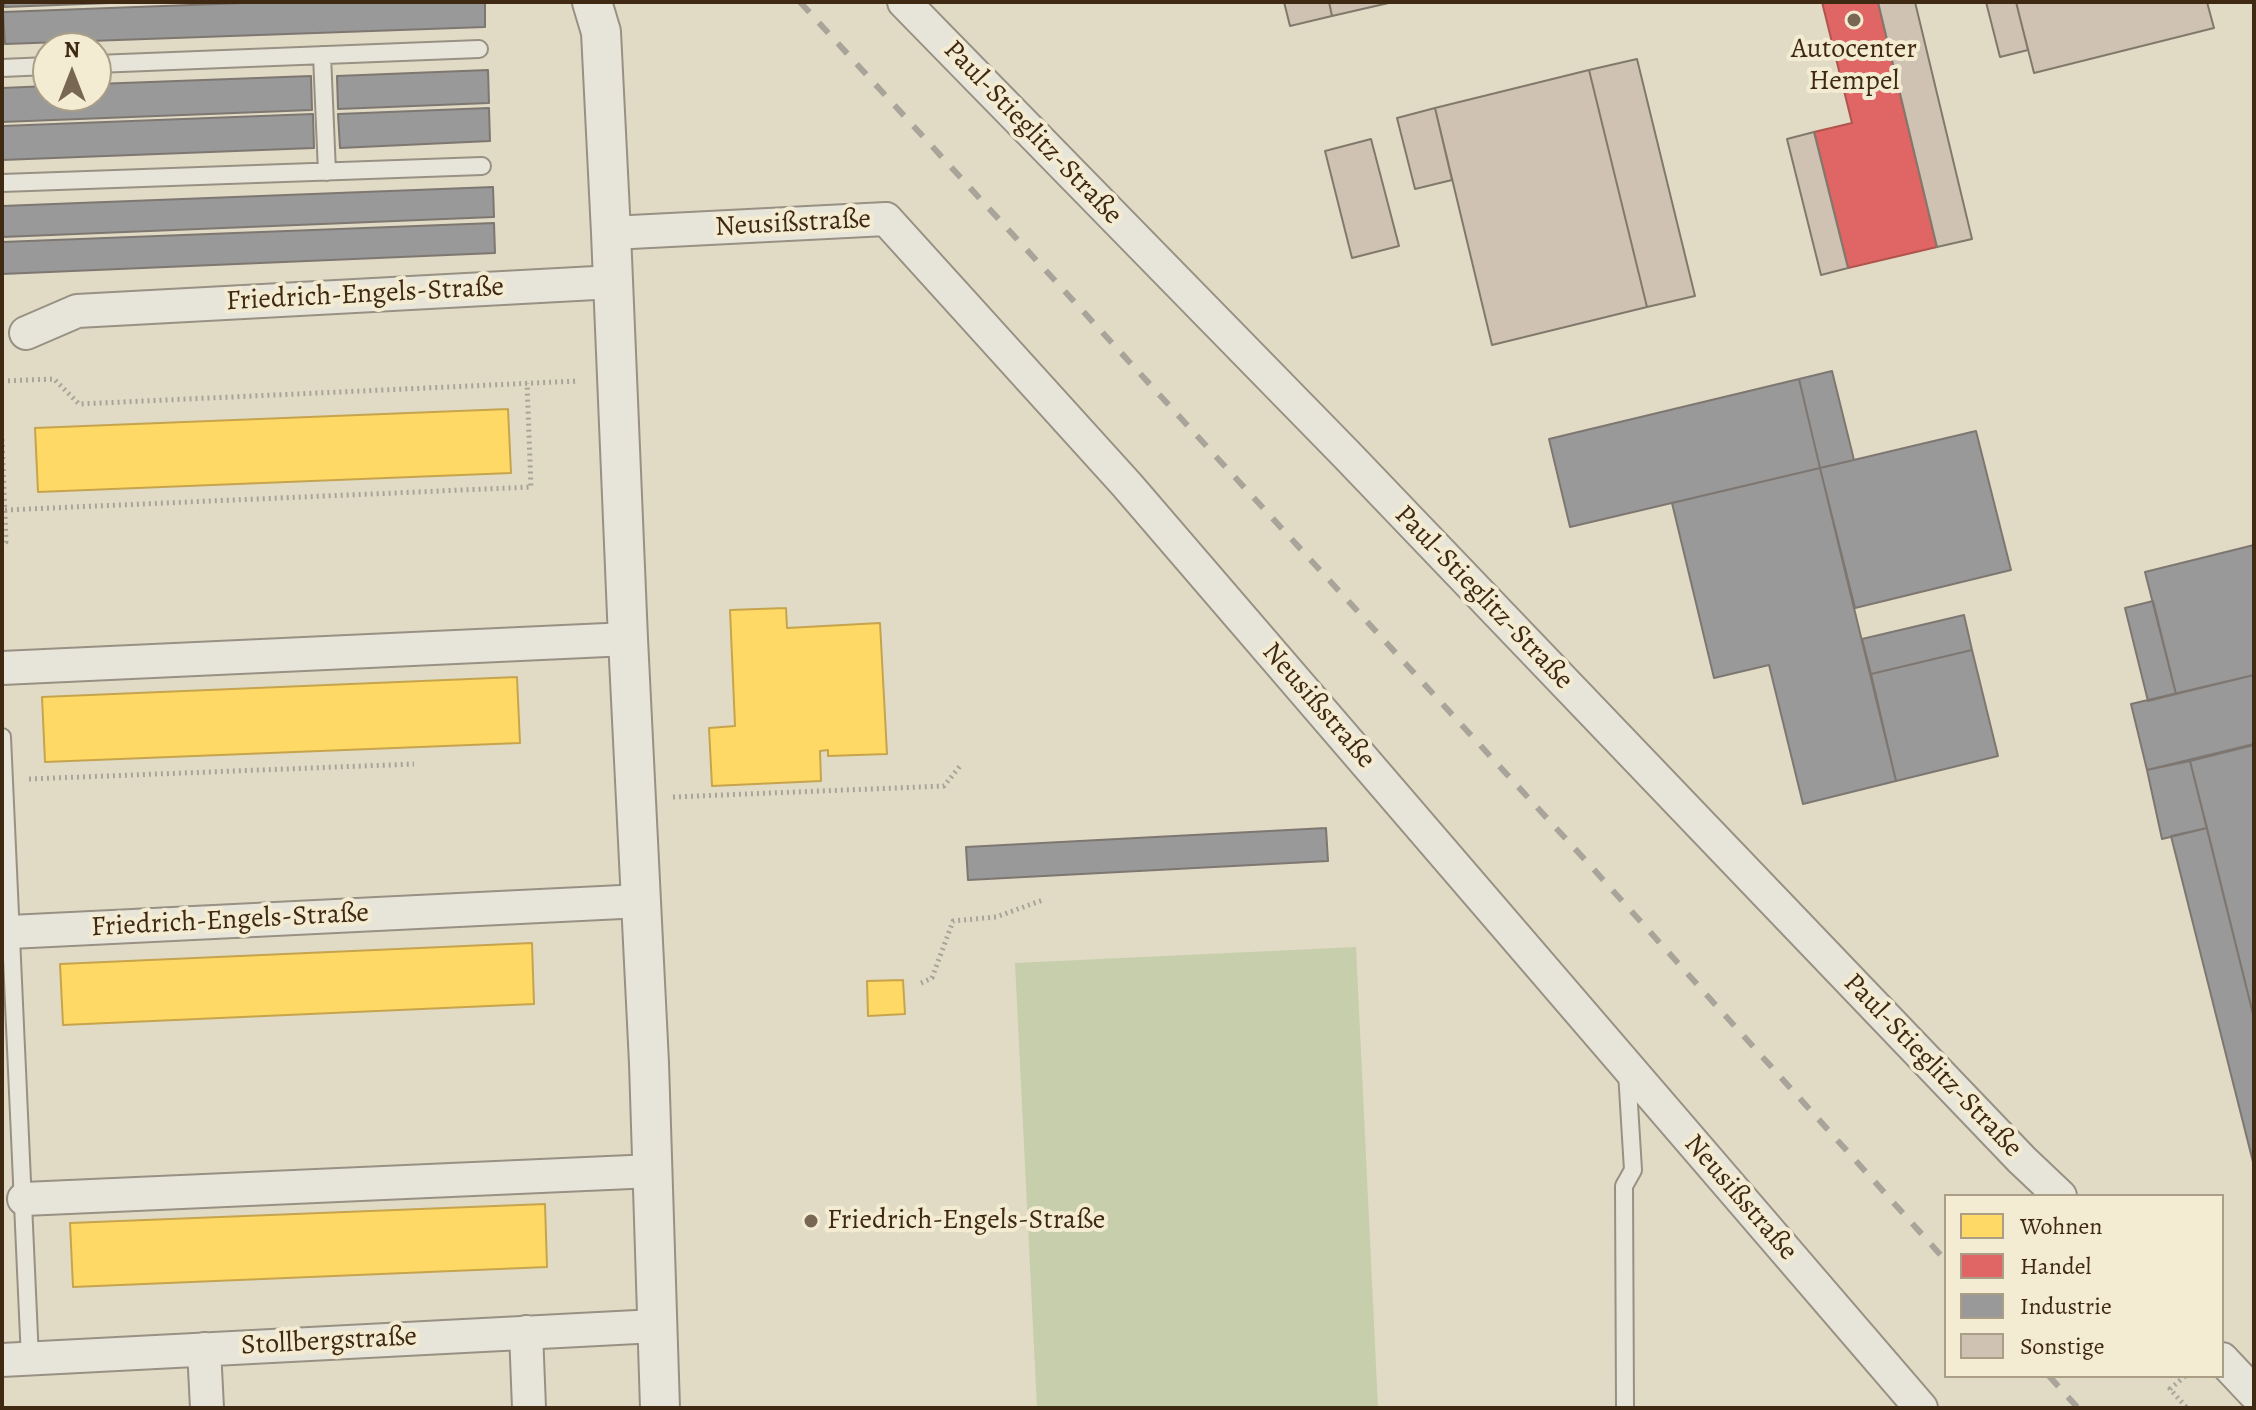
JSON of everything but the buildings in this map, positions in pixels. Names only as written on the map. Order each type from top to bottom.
[{"type":"street","points":[[592,2],[601,32],[614,282],[642,901],[660,1408]]},
{"type":"street","name":"Paul-Stieglitz-Straße","points":[[904,2],[1335,443],[2058,1194]]},
{"type":"street","name":"Neusißstraße","points":[[611,233],[886,219],[1127,485],[1921,1408]]},
{"type":"street","name":"Friedrich-Engels-Straße","points":[[26,333],[77,311],[614,282]]},
{"type":"street","points":[[2,668],[628,639]]},
{"type":"street","name":"Friedrich-Engels-Straße","points":[[10,932],[642,901]]},
{"type":"street","points":[[24,1199],[653,1171]]},
{"type":"street","name":"Stollbergstraße","points":[[16,1359],[656,1326]]},
{"type":"street","points":[[526,1332],[529,1408]]},
{"type":"street","points":[[204,1349],[207,1408]]},
{"type":"street","points":[[2224,1361],[2254,1393]]},
{"type":"lane","points":[[112,63],[479,49]]},
{"type":"lane","points":[[322,55],[327,172]]},
{"type":"lane","points":[[2,68],[32,67]]},
{"type":"lane","points":[[2,183],[482,166]]},
{"type":"lane","points":[[2,737],[24,1199],[16,1359]]},
{"type":"lane","points":[[1625,1408],[1624,1186],[1633,1170],[1627,1067]]},
{"type":"path","points":[[2,381],[54,379],[79,404],[618,379]]},
{"type":"path","points":[[5,510],[531,487],[527,383]]},
{"type":"path","points":[[2,439],[6,542],[2,546]]},
{"type":"path","points":[[4,780],[414,764]]},
{"type":"path","points":[[636,798],[944,786],[960,766]]},
{"type":"path","points":[[921,983],[932,978],[953,921],[996,917],[1043,900]]},
{"type":"path","points":[[2183,1378],[2170,1389],[2187,1408]]},
{"type":"green space","points":[[1356,947],[1378,1408],[1037,1408],[1015,963]]},
{"type":"railway","points":[[800,2],[1588,863],[1944,1259]]},
{"type":"railway","points":[[2051,1378],[2078,1408]]},
{"type":"place","name":"Autocenter Hempel","points":[[1854,20]]},
{"type":"place","name":"Friedrich-Engels-Straße","points":[[811,1221]]}]
